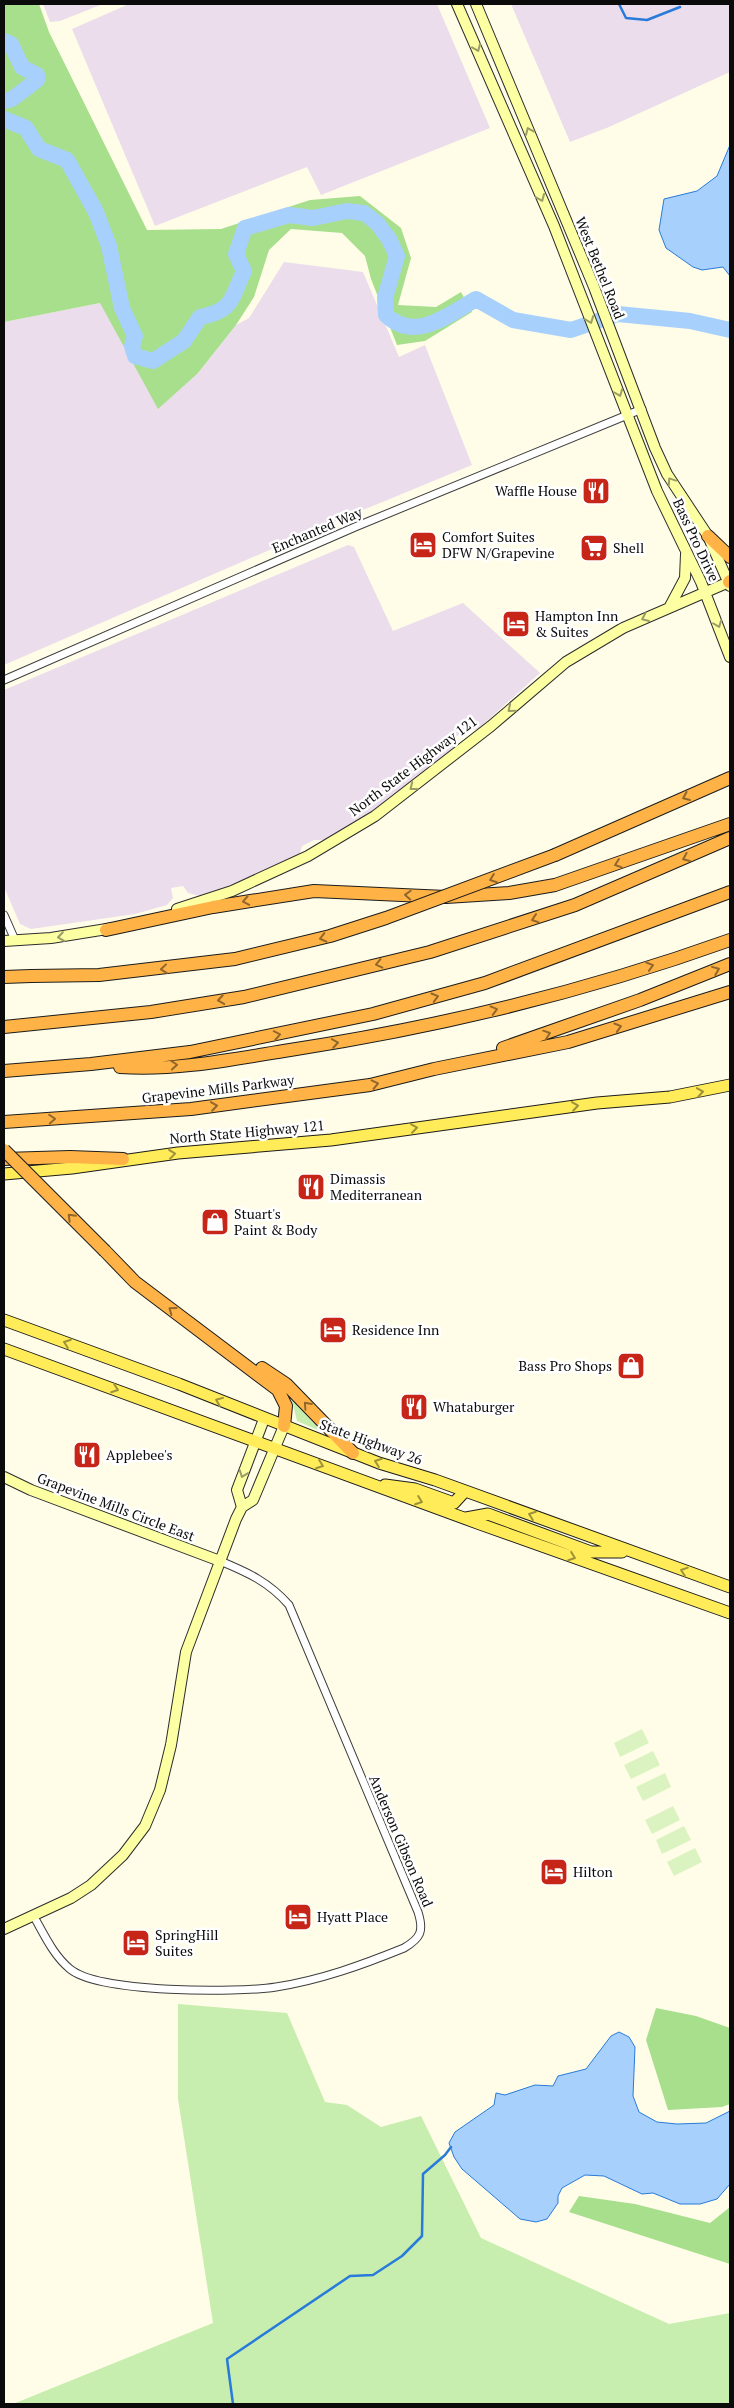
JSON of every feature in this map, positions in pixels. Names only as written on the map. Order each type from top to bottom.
[{"type":"highway","points":[[708,536],[730,557]]},
{"type":"highway","points":[[4,977],[99,975],[235,960],[330,936],[386,918],[555,855],[730,778]]},
{"type":"highway","points":[[106,930],[249,900],[314,891],[446,896],[528,890],[555,885],[730,824]]},
{"type":"highway","points":[[4,1026],[151,1012],[244,996],[430,952],[574,905],[730,838]]},
{"type":"highway","points":[[4,1071],[90,1064],[198,1051],[373,1014],[484,983],[730,892]]},
{"type":"highway","points":[[90,1064],[141,1068],[219,1062],[358,1040],[480,1014],[596,983],[730,940]]},
{"type":"highway","points":[[434,1069],[546,1035],[730,964]]},
{"type":"highway","points":[[434,1069],[568,1042],[730,992]]},
{"type":"highway","name":"Grapevine Mills Parkway","points":[[4,1122],[191,1109],[370,1085],[434,1069]]},
{"type":"highway","points":[[4,1150],[135,1282],[212,1338],[278,1390],[286,1406],[284,1426]]},
{"type":"highway","points":[[4,1159],[70,1157],[123,1159]]},
{"type":"highway","points":[[212,1338],[286,1384],[353,1453]]},
{"type":"main road","name":"West Bethel Road","points":[[457,4],[579,292],[657,491]]},
{"type":"main road","name":"West Bethel Road","points":[[476,4],[594,287],[667,474],[708,536]]},
{"type":"main road","points":[[504,113],[519,107]]},
{"type":"main road","name":"Bass Pro Drive","points":[[657,491],[706,592],[730,656]]},
{"type":"main road","name":"Bass Pro Drive","points":[[708,536],[730,583]]},
{"type":"main road","points":[[669,608],[685,578],[686,550]]},
{"type":"main road","name":"North State Highway 121","points":[[4,941],[51,938],[106,930],[232,891],[308,856],[375,816],[491,726],[566,662],[623,628],[730,583]]},
{"type":"main road","name":"North State Highway 121","points":[[4,1174],[72,1168],[123,1159],[331,1140],[597,1103],[670,1097],[730,1085]]},
{"type":"main road","name":"State Highway 26","points":[[4,1320],[179,1384],[353,1453],[465,1491],[628,1552],[730,1587]]},
{"type":"main road","points":[[4,1349],[730,1613]]},
{"type":"main road","points":[[242,1507],[237,1490],[264,1419]]},
{"type":"main road","points":[[4,1929],[71,1898],[91,1885],[123,1855],[145,1826],[160,1790],[171,1745],[186,1652],[242,1507],[253,1500],[284,1426]]},
{"type":"main road","name":"Grapevine Mills Circle East","points":[[4,1477],[31,1490],[220,1561]]},
{"type":"main road","points":[[374,1485],[393,1485],[454,1502],[465,1491]]},
{"type":"main road","points":[[466,1518],[488,1514],[591,1552],[628,1552]]},
{"type":"street","name":"Enchanted Way","points":[[4,680],[355,527],[642,409]]},
{"type":"street","points":[[4,915],[15,940]]},
{"type":"street","name":"Anderson Gibson Road","points":[[33,1916],[55,1953],[71,1970],[94,1980],[126,1987],[158,1989],[236,1990],[283,1986],[340,1973],[404,1948],[413,1943],[420,1935],[422,1925],[418,1912],[289,1605],[276,1590],[258,1576],[220,1561]]},
{"type":"shaded area","points":[[43,4],[103,4],[60,21],[50,22]]},
{"type":"shaded area","points":[[129,4],[437,4],[490,128],[321,195],[307,167],[155,226],[72,29]]},
{"type":"shaded area","points":[[511,4],[730,4],[730,72],[609,127],[570,142]]},
{"type":"shaded area","points":[[284,262],[363,272],[399,357],[425,345],[472,465],[334,522],[4,665],[4,322],[100,303],[198,373],[236,325],[249,318]]},
{"type":"shaded area","points":[[348,545],[354,547],[393,631],[463,603],[540,673],[478,729],[465,730],[455,738],[455,747],[451,753],[378,810],[326,840],[314,840],[302,846],[300,853],[296,857],[250,878],[200,896],[188,893],[183,886],[171,888],[173,898],[167,905],[135,914],[31,929],[20,924],[4,887],[4,690]]},
{"type":"green space","points":[[4,4],[39,4],[49,32],[147,230],[221,229],[310,200],[360,196],[401,228],[411,258],[398,305],[436,307],[461,292],[472,312],[425,341],[397,345],[371,279],[365,256],[342,233],[291,229],[269,250],[254,297],[236,325],[198,373],[158,409],[100,303],[4,322]]},
{"type":"green space","points":[[291,1396],[323,1430],[320,1431],[297,1421]]},
{"type":"green space","points":[[642,1729],[649,1743],[620,1757],[614,1743]]},
{"type":"green space","points":[[653,1751],[660,1765],[631,1779],[624,1765]]},
{"type":"green space","points":[[665,1773],[671,1787],[643,1801],[636,1787]]},
{"type":"green space","points":[[673,1806],[680,1820],[652,1834],[645,1820]]},
{"type":"green space","points":[[684,1826],[691,1840],[662,1854],[656,1840]]},
{"type":"green space","points":[[695,1848],[702,1862],[674,1876],[667,1862]]},
{"type":"green space","points":[[178,2004],[287,2013],[325,2102],[347,2105],[381,2127],[421,2116],[481,2238],[669,2324],[730,2313],[730,2404],[13,2404],[213,2323],[178,2099]]},
{"type":"green space","points":[[656,2008],[696,2016],[730,2028],[730,2104],[722,2107],[668,2110],[646,2040]]},
{"type":"green space","points":[[579,2196],[635,2204],[710,2223],[730,2207],[730,2264],[569,2212]]},
{"type":"water","points":[[730,145],[730,276],[723,267],[702,270],[693,267],[666,248],[659,230],[664,199],[697,191],[717,176]]},
{"type":"water","points":[[619,2032],[629,2037],[635,2047],[633,2096],[639,2112],[657,2122],[677,2124],[706,2123],[730,2111],[730,2184],[717,2199],[700,2204],[680,2204],[653,2193],[642,2194],[604,2176],[585,2175],[562,2188],[558,2196],[558,2203],[547,2219],[536,2222],[520,2219],[462,2169],[454,2157],[449,2143],[455,2132],[494,2105],[496,2093],[505,2095],[535,2085],[553,2086],[558,2076],[586,2069],[611,2036]]},
{"type":"waterway","points":[[619,4],[626,18],[647,20],[680,7]]},
{"type":"waterway","points":[[4,41],[11,44],[22,67],[37,75],[37,80],[12,99],[4,101]]},
{"type":"waterway","points":[[4,119],[26,128],[39,149],[67,160],[96,212],[109,246],[122,308],[135,336],[132,346],[135,356],[153,361],[184,341],[200,317],[219,311],[230,302],[244,271],[236,254],[245,228],[289,215],[313,218],[347,211],[364,213],[377,223],[389,239],[397,256],[385,298],[386,315],[397,323],[408,327],[431,323],[476,299],[513,320],[571,330],[618,314],[690,321],[730,330]]},
{"type":"waterway","points":[[233,2404],[227,2359],[350,2276],[373,2275],[402,2256],[422,2236],[423,2174],[445,2155],[451,2147]]},
{"type":"place","name":"Waffle House","points":[[596,491]]},
{"type":"place","name":"Comfort Suites DFW N/Grapevine","points":[[423,545]]},
{"type":"place","name":"Shell","points":[[594,548]]},
{"type":"place","name":"Hampton Inn & Suites","points":[[516,624]]},
{"type":"place","name":"Dimassis Mediterranean","points":[[311,1187]]},
{"type":"place","name":"Stuart's Paint & Body","points":[[215,1222]]},
{"type":"place","name":"Residence Inn","points":[[333,1330]]},
{"type":"place","name":"Bass Pro Shops","points":[[631,1366]]},
{"type":"place","name":"Whataburger","points":[[414,1407]]},
{"type":"place","name":"Applebee's","points":[[87,1455]]},
{"type":"place","name":"Hilton","points":[[554,1872]]},
{"type":"place","name":"Hyatt Place","points":[[298,1917]]},
{"type":"place","name":"SpringHill Suites","points":[[136,1943]]}]
